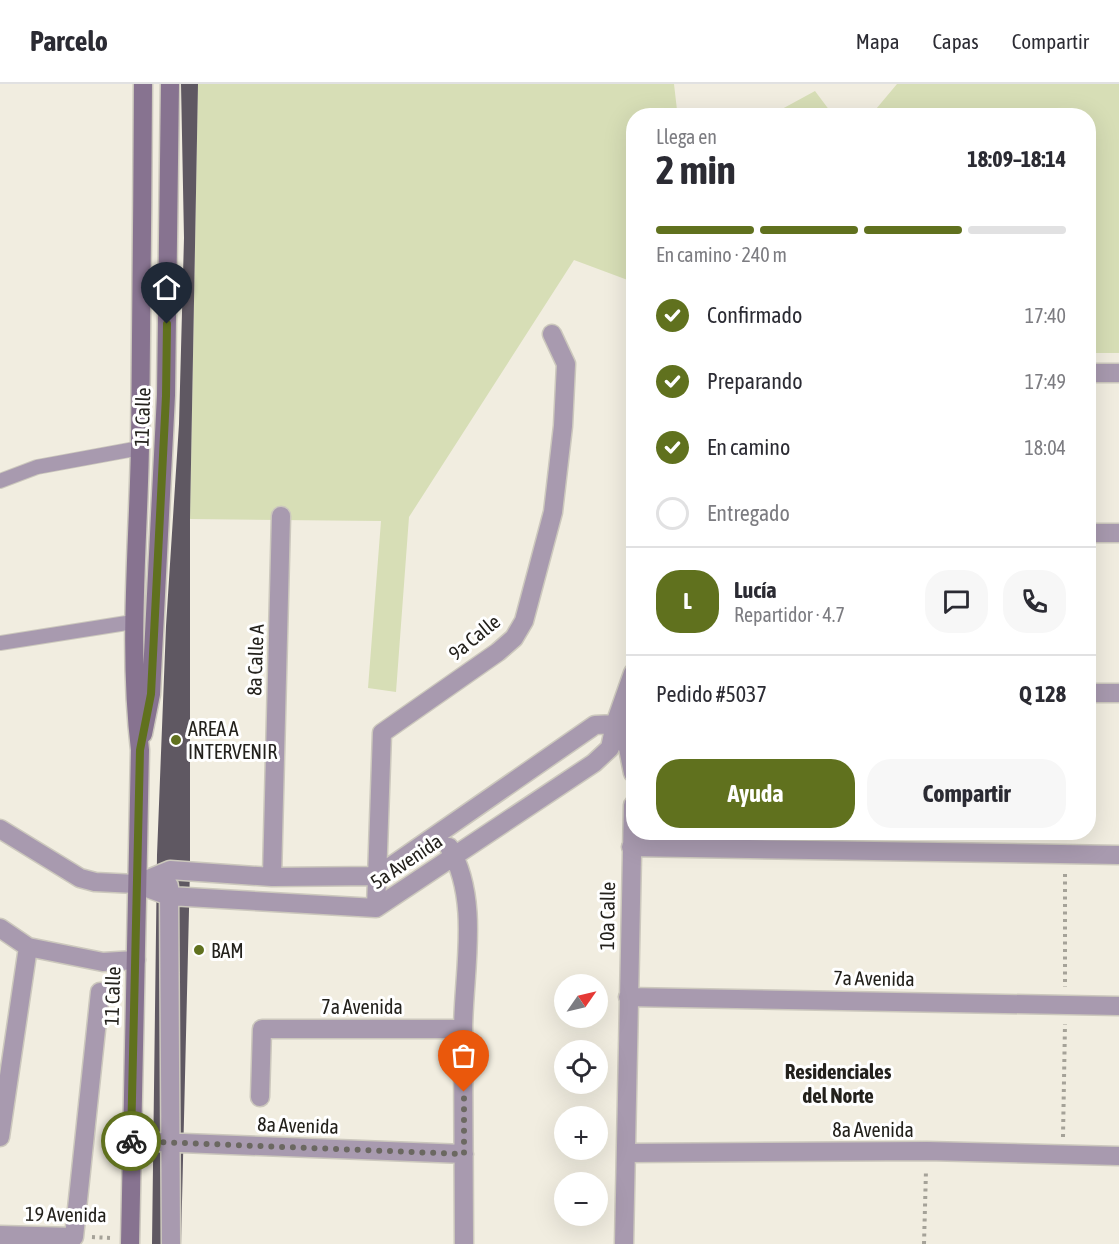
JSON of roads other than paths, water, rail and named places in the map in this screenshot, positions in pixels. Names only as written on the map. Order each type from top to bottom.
[{"type":"street","name":"11 Calle","points":[[130,1241],[140,750],[133,694],[133,622],[140,448],[143,84]]},
{"type":"street","name":"11 Calle","points":[[140,750],[151,694],[166,396],[170,84]]},
{"type":"street","name":"9a Calle","points":[[376,908],[382,733],[498,652],[514,638],[524,621],[553,512],[563,426],[566,364],[552,334]]},
{"type":"street","points":[[1096,373],[1119,373]]},
{"type":"street","name":"8a Calle A","points":[[272,878],[281,516]]},
{"type":"street","points":[[1096,533],[1119,533]]},
{"type":"street","points":[[626,693],[615,724],[626,744]]},
{"type":"street","points":[[1096,693],[1119,693]]},
{"type":"street","name":"5a Avenida","points":[[0,829],[80,878],[95,882],[136,884],[169,896],[376,908],[594,763],[610,748],[615,724],[626,713]]},
{"type":"street","name":"5a Avenida","points":[[136,884],[170,870],[272,878],[377,876],[595,725],[615,724]]},
{"type":"street","points":[[440,833],[454,855],[467,906],[463,1029],[464,1244]]},
{"type":"street","name":"10a Calle","points":[[624,1244],[631,840]]},
{"type":"street","points":[[631,847],[1119,855]]},
{"type":"street","points":[[170,870],[171,1244]]},
{"type":"street","points":[[0,928],[28,947],[103,962],[136,960]]},
{"type":"street","points":[[0,1137],[28,947]]},
{"type":"street","name":"19 Avenida","points":[[0,1235],[74,1237],[100,992]]},
{"type":"street","name":"7a Avenida","points":[[628,997],[1119,1006]]},
{"type":"street","name":"7a Avenida","points":[[260,1097],[262,1029],[463,1029]]},
{"type":"street","name":"8a Avenida","points":[[131,1141],[464,1154]]},
{"type":"street","name":"8a Avenida","points":[[627,1153],[927,1151],[1119,1156]]},
{"type":"lane","points":[[0,481],[37,467],[140,448]]},
{"type":"lane","points":[[0,643],[133,622]]},
{"type":"place","name":"AREA A INTERVENIR","points":[[176,740]]},
{"type":"place","name":"BAM","points":[[199,950]]},
{"type":"district","name":"Residenciales del Norte","points":[[838,1083]]}]
